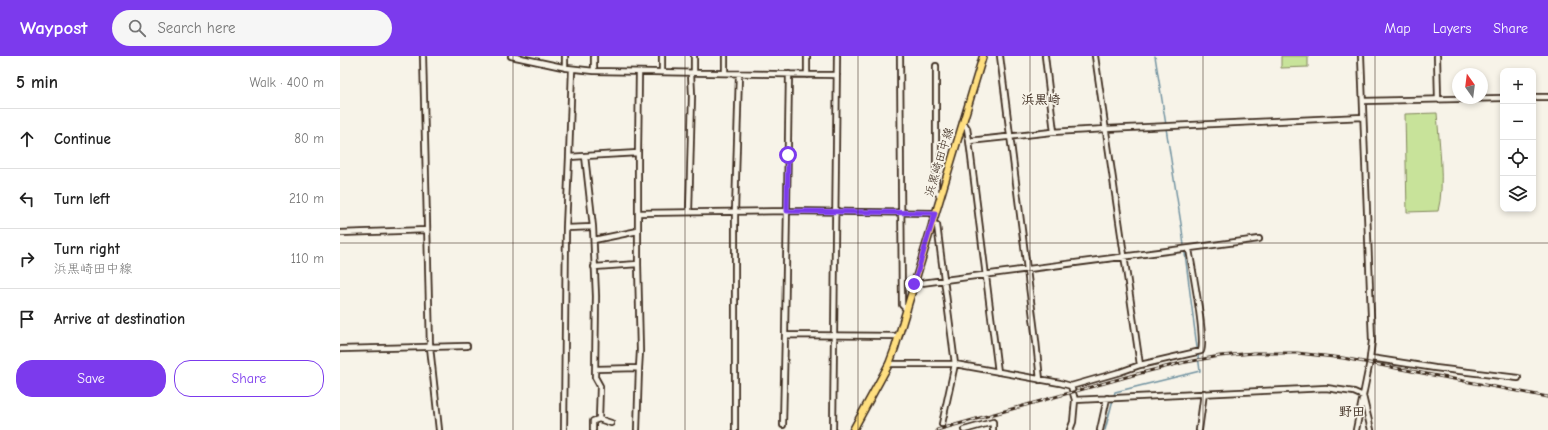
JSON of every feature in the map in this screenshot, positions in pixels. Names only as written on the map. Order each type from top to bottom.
[{"type":"main road","name":"浜黒崎田中線","points":[[853,430],[889,364],[899,336],[983,56]]},
{"type":"street","points":[[423,56],[430,347],[439,430]]},
{"type":"street","points":[[511,56],[565,68],[594,71],[837,75]]},
{"type":"street","points":[[565,56],[565,68]]},
{"type":"street","points":[[594,56],[594,71]]},
{"type":"street","points":[[662,56],[662,72]]},
{"type":"street","points":[[689,212],[694,56]]},
{"type":"street","points":[[725,56],[725,73]]},
{"type":"street","points":[[807,56],[807,75]]},
{"type":"street","points":[[833,430],[837,56]]},
{"type":"street","points":[[900,56],[902,305],[907,310]]},
{"type":"street","points":[[1000,56],[1040,380]]},
{"type":"street","points":[[1044,56],[1054,132]]},
{"type":"street","points":[[1095,56],[1140,365]]},
{"type":"street","points":[[1356,430],[1371,358],[1372,341],[1361,56]]},
{"type":"street","points":[[1437,56],[1438,99]]},
{"type":"street","points":[[936,66],[936,191],[940,196]]},
{"type":"street","points":[[564,430],[566,228],[572,69]]},
{"type":"street","points":[[637,430],[640,351],[638,264],[639,72]]},
{"type":"street","points":[[735,430],[735,212],[739,74]]},
{"type":"street","points":[[783,425],[789,74]]},
{"type":"street","points":[[1536,97],[1548,97]]},
{"type":"street","points":[[1362,101],[1500,98]]},
{"type":"street","points":[[969,141],[1054,132],[1363,117]]},
{"type":"street","points":[[963,122],[967,128],[969,141],[998,372]]},
{"type":"street","points":[[569,157],[638,152]]},
{"type":"street","points":[[585,156],[594,240],[596,296],[595,377],[600,386],[599,418]]},
{"type":"street","points":[[638,213],[787,211],[935,213]]},
{"type":"street","points":[[932,223],[937,225],[955,364],[942,424]]},
{"type":"street","points":[[566,228],[593,227]]},
{"type":"street","points":[[340,233],[427,230]]},
{"type":"street","points":[[594,240],[638,232]]},
{"type":"street","points":[[914,284],[1259,239]]},
{"type":"street","points":[[889,364],[955,364],[1071,386],[1140,365],[1201,351],[1203,346],[1200,318],[1189,249]]},
{"type":"street","points":[[594,267],[638,264]]},
{"type":"street","points":[[785,335],[899,336]]},
{"type":"street","points":[[340,349],[467,346]]},
{"type":"street","points":[[1371,358],[1435,368],[1518,378]]},
{"type":"street","points":[[596,369],[639,368]]},
{"type":"street","points":[[1070,430],[1073,422],[1075,400],[1071,386]]},
{"type":"street","points":[[1075,400],[1326,388],[1354,392],[1363,396]]},
{"type":"street","points":[[1199,430],[1204,393]]},
{"type":"street","points":[[1363,396],[1371,430]]},
{"type":"street","points":[[1100,430],[1107,398]]},
{"type":"street","points":[[593,430],[593,421],[599,418],[611,423]]},
{"type":"street","points":[[964,430],[993,422],[993,430]]},
{"type":"green space","points":[[1281,56],[1308,56],[1308,67],[1281,68]]},
{"type":"green space","points":[[1437,113],[1441,176],[1438,211],[1407,212],[1405,114]]},
{"type":"waterway","points":[[1155,56],[1166,125]]},
{"type":"waterway","points":[[1105,430],[1115,392],[1200,371],[1182,230],[1166,128]]},
{"type":"railway","points":[[937,430],[1181,363],[1220,356],[1254,353],[1297,353],[1343,358],[1548,397]]},
{"type":"district","name":"浜黒崎","points":[[1041,99]]},
{"type":"district","name":"野田","points":[[1352,411]]},
{"type":"route","points":[[788,155],[787,211],[935,213],[914,284]]}]
